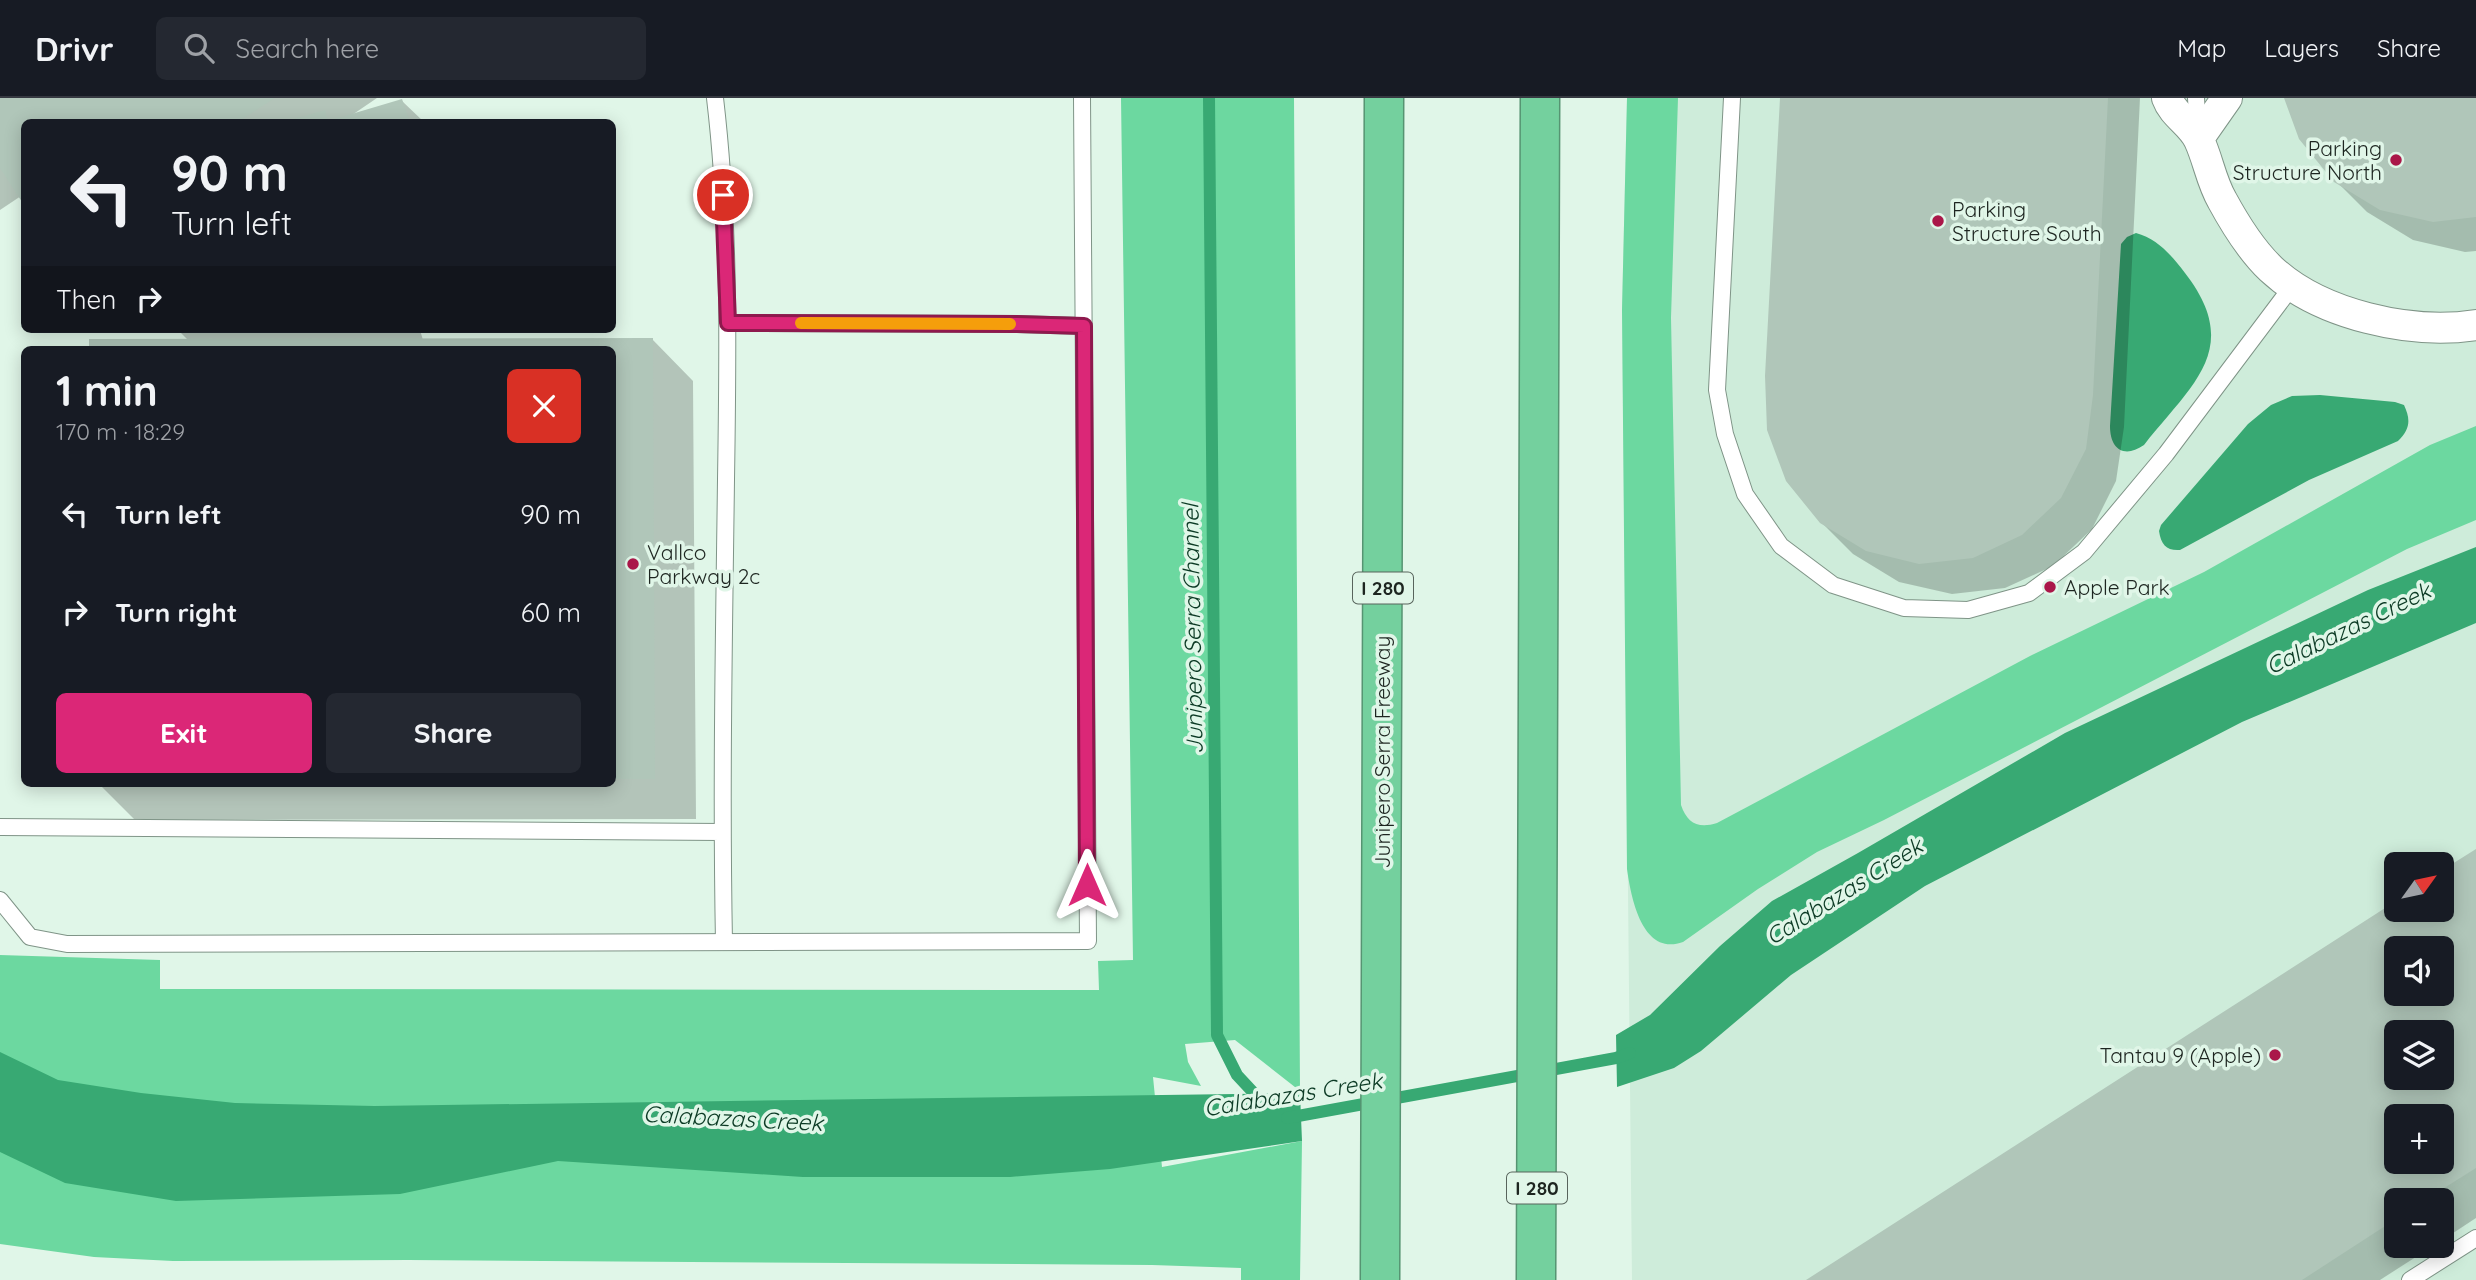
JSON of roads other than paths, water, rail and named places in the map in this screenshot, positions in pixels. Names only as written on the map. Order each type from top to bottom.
[{"type":"highway","name":"Junipero Serra Freeway","points":[[1380,1280],[1384,98]]},
{"type":"highway","name":"I 280","points":[[1536,1280],[1540,98]]},
{"type":"street","points":[[2167,98],[2199,138],[2216,188],[2235,223],[2271,269],[2292,285],[2331,306],[2368,318],[2408,326],[2443,328],[2476,325]]},
{"type":"street","points":[[2199,138],[2227,98]]},
{"type":"lane","points":[[715,98],[720,141],[728,323],[723,942]]},
{"type":"lane","points":[[0,900],[30,937],[67,944],[1088,941],[1082,98]]},
{"type":"lane","points":[[1732,98],[1717,390],[1725,434],[1745,495],[1781,546],[1833,585],[1904,608],[1968,610],[2029,593],[2084,552],[2126,504],[2292,285]]},
{"type":"lane","points":[[2196,98],[2199,138]]},
{"type":"lane","points":[[728,323],[1084,326]]},
{"type":"lane","points":[[0,827],[722,832]]},
{"type":"lane","points":[[2410,1280],[2476,1238]]},
{"type":"water","points":[[2136,233],[2158,244],[2185,273],[2202,300],[2210,324],[2210,345],[2204,365],[2179,404],[2144,445],[2124,451],[2115,446],[2110,426],[2121,244]]},
{"type":"water","points":[[2320,395],[2404,405],[2408,415],[2407,428],[2398,441],[2309,480],[2180,550],[2165,546],[2159,531],[2161,525],[2248,424],[2271,405],[2292,396]]},
{"type":"water","points":[[2476,547],[2476,623],[2242,722],[1925,886],[1791,975],[1701,1051],[1674,1068],[1617,1087],[1616,1035],[1650,1015],[1720,946],[1772,901],[2065,733],[2368,590]]},
{"type":"water","points":[[0,1052],[58,1080],[141,1093],[235,1103],[375,1106],[1300,1093],[1302,1141],[1110,1169],[1010,1177],[803,1177],[558,1161],[400,1194],[176,1201],[65,1183],[0,1152]]},
{"type":"waterway","name":"Junipero Serra Channel","points":[[1209,98],[1217,1035],[1237,1075],[1264,1104]]},
{"type":"waterway","name":"Calabazas Creek","points":[[1287,1118],[1616,1058],[1630,1053]]},
{"type":"place","name":"Parking Structure North","points":[[2396,160]]},
{"type":"place","name":"Parking Structure South","points":[[1938,221]]},
{"type":"place","name":"Vallco Parkway 2c","points":[[633,564]]},
{"type":"place","name":"Apple Park","points":[[2050,587]]},
{"type":"place","name":"Tantau 9 (Apple)","points":[[2275,1055]]}]
